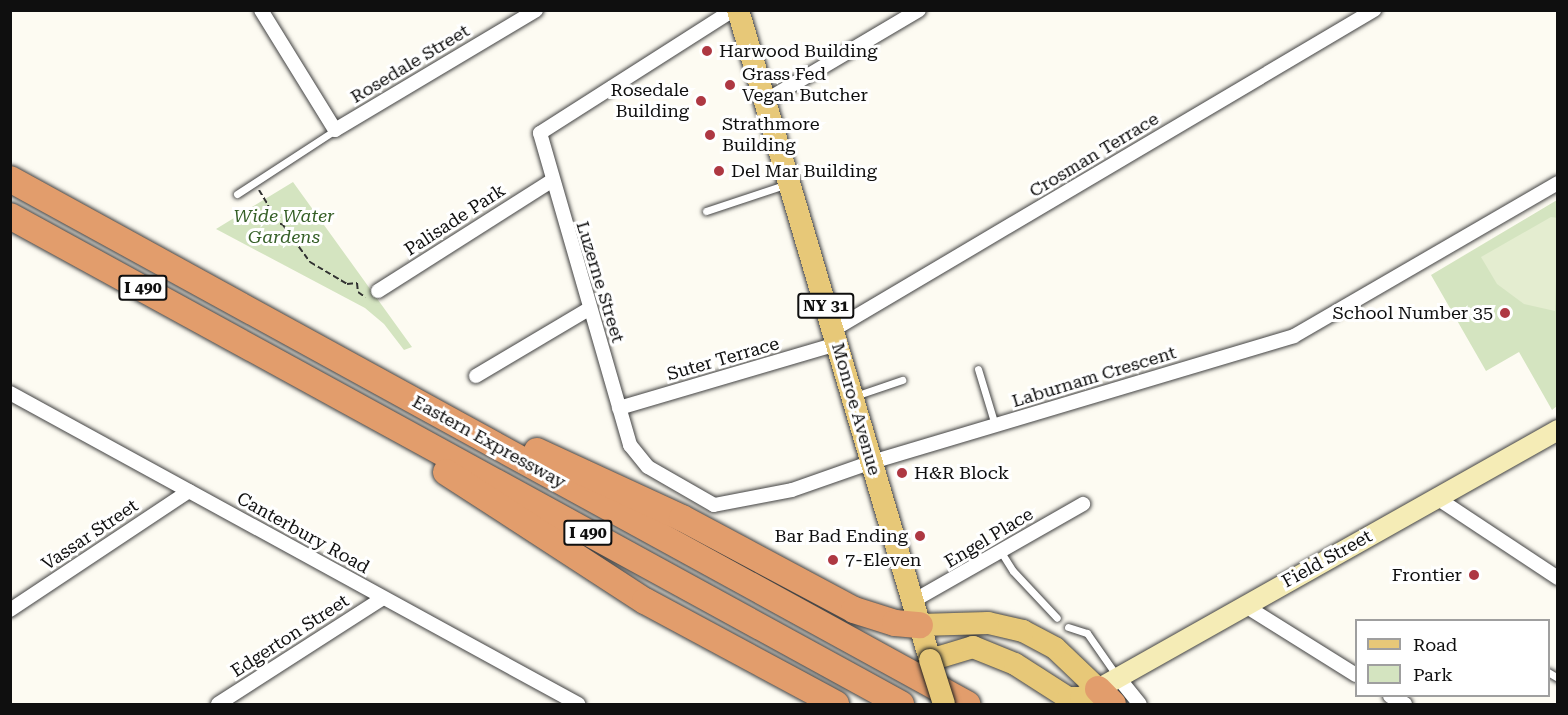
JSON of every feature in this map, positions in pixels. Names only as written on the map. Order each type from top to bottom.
[{"type":"highway","points":[[10,168],[104,230]]},
{"type":"highway","name":"Eastern Expressway","points":[[10,179],[967,705]]},
{"type":"highway","name":"Eastern Expressway","points":[[10,216],[901,705]]},
{"type":"highway","points":[[275,361],[626,589],[836,705]]},
{"type":"highway","points":[[364,374],[664,508],[861,613],[920,626]]},
{"type":"main road","name":"Monroe Avenue","points":[[738,10],[944,705]]},
{"type":"main road","points":[[920,626],[988,623],[1023,631],[1055,648],[1109,690]]},
{"type":"main road","points":[[930,660],[973,647],[1016,664],[1064,696],[1081,698],[1109,690]]},
{"type":"street","points":[[261,10],[335,130]]},
{"type":"street","name":"Rosedale Street","points":[[335,130],[536,10]]},
{"type":"street","name":"Luzerne Street","points":[[630,445],[540,138],[543,129],[733,10]]},
{"type":"street","points":[[765,101],[919,10]]},
{"type":"street","name":"Crosman Terrace","points":[[835,337],[1374,10]]},
{"type":"street","name":"Palisade Park","points":[[378,291],[551,181]]},
{"type":"street","name":"Laburnam Crescent","points":[[630,445],[648,467],[714,506],[807,485],[872,462],[1294,336],[1557,183]]},
{"type":"street","points":[[476,376],[589,309]]},
{"type":"street","name":"Suter Terrace","points":[[619,408],[835,337]]},
{"type":"street","name":"Canterbury Road","points":[[10,393],[578,705]]},
{"type":"street","name":"Field Street","points":[[1109,690],[1244,605],[1557,430]]},
{"type":"street","name":"Vassar Street","points":[[10,610],[189,491]]},
{"type":"street","points":[[1437,498],[1557,578]]},
{"type":"street","name":"Engel Place","points":[[913,601],[1083,504]]},
{"type":"street","name":"Edgerton Street","points":[[218,705],[382,598]]},
{"type":"street","points":[[1244,605],[1355,674]]},
{"type":"street","points":[[1109,690],[1140,705]]},
{"type":"street","points":[[1392,697],[1405,705]]},
{"type":"lane","points":[[237,194],[335,130]]},
{"type":"lane","points":[[706,211],[789,183]]},
{"type":"lane","points":[[978,369],[995,425]]},
{"type":"lane","points":[[853,397],[902,380]]},
{"type":"lane","points":[[1001,552],[1013,571],[1057,618]]},
{"type":"lane","points":[[1068,627],[1087,633],[1109,690]]},
{"type":"path","points":[[254,183],[268,205],[272,220],[283,225],[310,262],[348,284],[357,283],[358,292],[367,298],[378,291]]},
{"type":"green space","name":"Wide Water Gardens","points":[[293,182],[412,347],[404,350],[384,324],[365,308],[216,229]]},
{"type":"green space","name":"School Number 35","points":[[1557,200],[1557,406],[1552,410],[1519,352],[1486,371],[1431,275]]},
{"type":"green space","points":[[1551,217],[1558,218],[1555,311],[1524,304],[1497,284],[1481,257]]},
{"type":"place","name":"Harwood Building","points":[[707,51]]},
{"type":"place","name":"Grass Fed Vegan Butcher","points":[[730,85]]},
{"type":"place","name":"Rosedale Building","points":[[701,101]]},
{"type":"place","name":"Strathmore Building","points":[[710,135]]},
{"type":"place","name":"Del Mar Building","points":[[719,171]]},
{"type":"place","name":"School Number 35","points":[[1505,313]]},
{"type":"place","name":"H&R Block","points":[[902,473]]},
{"type":"place","name":"Bar Bad Ending","points":[[920,536]]},
{"type":"place","name":"7-Eleven","points":[[833,560]]},
{"type":"place","name":"Frontier","points":[[1474,575]]}]
